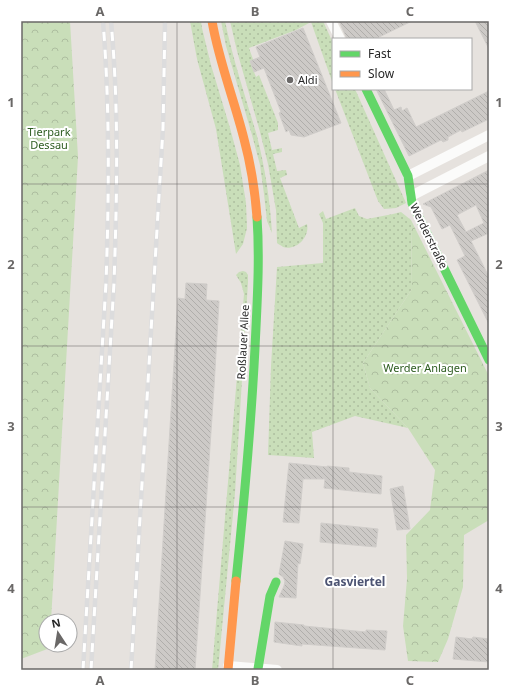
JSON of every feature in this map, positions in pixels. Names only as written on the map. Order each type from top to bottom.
[{"type":"main road","name":"Roßlauer Allee","points":[[212,21],[224,74],[250,162],[257,215],[259,259],[252,392],[228,668]]},
{"type":"main road","name":"Werderstraße","points":[[366,90],[408,176],[412,202],[489,360]]},
{"type":"main road","points":[[258,669],[270,596],[276,582]]},
{"type":"street","points":[[331,21],[340,38]]},
{"type":"street","points":[[408,176],[489,135]]},
{"type":"street","points":[[411,196],[489,156]]},
{"type":"street","points":[[228,668],[277,670]]},
{"type":"green space","name":"Tierpark Dessau","points":[[21,21],[70,21],[78,157],[51,613],[38,613],[38,653],[21,659]]},
{"type":"green space","points":[[190,21],[201,21],[211,65],[240,165],[246,203],[247,228],[243,244],[236,254],[216,129],[197,59]]},
{"type":"green space","points":[[221,21],[225,21],[257,136],[267,184],[272,233],[267,221],[260,165],[226,46]]},
{"type":"green space","points":[[230,21],[323,21],[332,41],[332,81],[311,22],[296,30],[249,48],[255,65],[252,67],[256,77],[259,75],[278,123],[278,130],[268,133],[272,150],[282,148],[282,152],[273,154],[277,171],[286,170],[287,175],[280,178],[299,228],[307,224],[304,238],[293,247],[283,247],[277,243],[276,210],[268,164]]},
{"type":"green space","points":[[335,90],[355,90],[406,203],[396,208],[384,209],[378,201]]},
{"type":"green space","points":[[355,208],[359,216],[367,219],[401,212],[411,220],[412,289],[363,363],[370,388],[408,428],[355,416],[312,432],[314,458],[268,455],[271,366],[277,267],[323,263],[323,223],[319,214],[323,211],[326,219]]},
{"type":"green space","name":"Werder Anlagen","points":[[411,220],[489,376],[489,520],[464,535],[463,587],[448,639],[438,662],[408,661],[403,626],[407,579],[406,535],[430,510],[435,470],[408,428],[370,388],[363,363],[412,289]]},
{"type":"green space","points":[[243,271],[248,275],[248,282],[235,493],[218,670],[212,670],[244,294],[241,283],[236,275]]},
{"type":"building","points":[[339,21],[412,21],[377,38],[347,38]]},
{"type":"building","points":[[475,21],[489,21],[489,49]]},
{"type":"building","points":[[303,28],[341,123],[304,137],[291,135],[289,130],[286,132],[279,113],[281,112],[264,68],[254,72],[250,61],[260,57],[256,47]]},
{"type":"building","points":[[376,90],[384,90],[394,110],[401,107],[402,111],[407,108],[416,127],[489,91],[489,119],[462,132],[461,130],[448,137],[448,140],[443,142],[441,140],[409,156]]},
{"type":"building","points":[[489,170],[489,233],[471,241],[489,277],[489,324],[457,260],[465,256],[450,225],[442,229],[431,207],[423,204]],"holes":[[[476,205],[484,223],[466,232],[457,215]]]},
{"type":"building","points":[[186,283],[207,284],[206,300],[219,301],[195,670],[155,670],[178,298],[185,299]]},
{"type":"building","points":[[289,463],[349,468],[349,472],[382,476],[381,494],[324,488],[325,479],[303,479],[299,523],[283,522]]},
{"type":"building","points":[[403,486],[410,529],[397,530],[390,489]]},
{"type":"building","points":[[321,523],[378,529],[376,547],[320,542]]},
{"type":"building","points":[[285,541],[303,544],[300,564],[298,563],[296,598],[279,597],[285,581],[279,574]]},
{"type":"building","points":[[275,622],[366,632],[366,630],[387,631],[385,650],[302,644],[302,646],[274,642]]},
{"type":"building","points":[[456,637],[489,639],[489,662],[453,659]]},
{"type":"railway","points":[[83,670],[106,283],[108,119],[103,21]]},
{"type":"railway","points":[[91,670],[114,283],[116,119],[114,54],[111,21]]},
{"type":"railway","points":[[131,670],[163,128],[165,21]]},
{"type":"traffic: fast","points":[[366,90],[408,176],[412,203],[489,360]]},
{"type":"traffic: fast","points":[[236,581],[247,464],[253,377],[258,282],[257,217]]},
{"type":"traffic: fast","points":[[258,669],[270,596],[276,582]]},
{"type":"traffic: slow","points":[[212,21],[246,149],[252,178],[257,217]]},
{"type":"traffic: slow","points":[[228,670],[236,581]]},
{"type":"place","name":"Aldi","points":[[290,80]]},
{"type":"district","name":"Gasviertel","points":[[355,582]]}]
